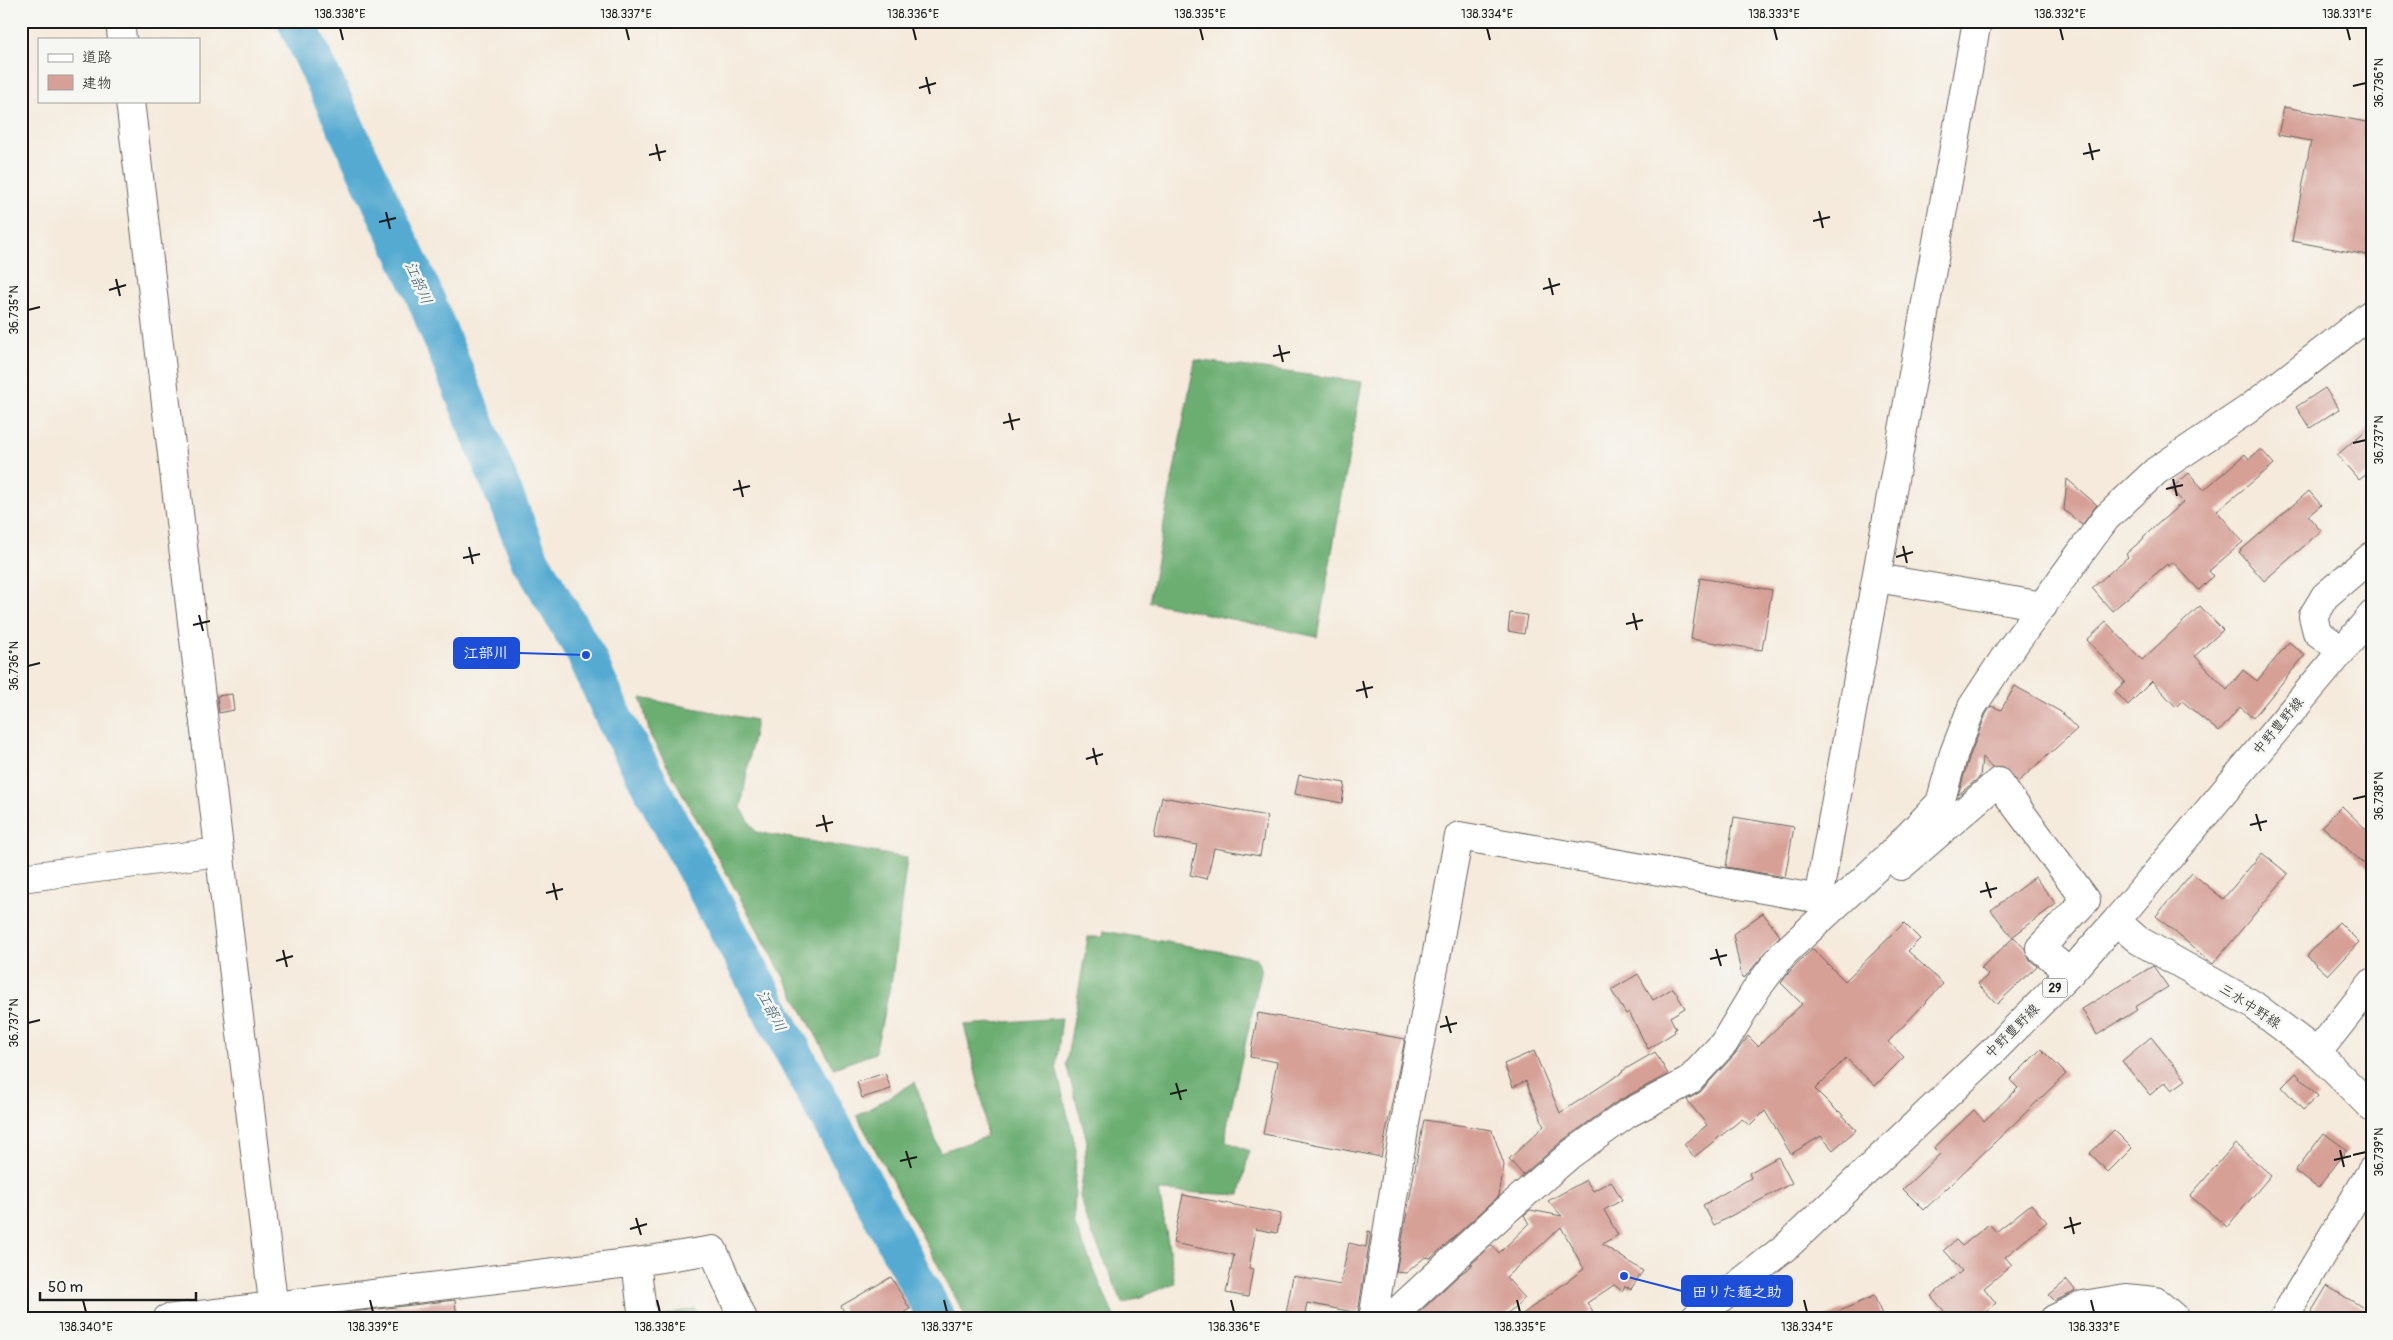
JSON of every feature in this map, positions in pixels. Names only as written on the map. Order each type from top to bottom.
[{"type":"street","points":[[120,21],[122,38]]},
{"type":"street","points":[[1828,901],[1877,578],[1977,21]]},
{"type":"street","points":[[130,102],[274,1313]]},
{"type":"street","points":[[1389,1319],[1503,1213],[1571,1154],[1627,1114],[1688,1081],[1724,1043],[1757,988],[1828,901],[1889,856],[1940,804],[1954,752],[1972,707],[2005,657],[2106,518],[2156,471],[2247,410],[2372,313]]},
{"type":"street","points":[[2341,650],[2317,632],[2313,616],[2325,596],[2372,556]]},
{"type":"street","points":[[1877,578],[2043,606]]},
{"type":"street","name":"中野豊野線","points":[[1694,1319],[1788,1245],[1988,1055],[2070,973],[2116,921],[2372,615]]},
{"type":"street","points":[[1889,856],[1901,867],[1998,782],[2086,900],[2040,948],[2070,973]]},
{"type":"street","points":[[1373,1319],[1408,1105],[1459,836],[1828,901]]},
{"type":"street","points":[[21,878],[219,852]]},
{"type":"street","name":"三水中野線","points":[[2116,921],[2138,940],[2252,1004],[2316,1053],[2372,1108]]},
{"type":"street","points":[[2316,1053],[2372,983]]},
{"type":"street","points":[[2283,1319],[2372,1170]]},
{"type":"street","points":[[168,1319],[274,1313],[713,1250],[743,1319]]},
{"type":"street","points":[[636,1262],[643,1319]]},
{"type":"street","points":[[2054,1319],[2083,1305],[2126,1298],[2155,1301],[2176,1319]]},
{"type":"green space","points":[[1195,360],[1362,382],[1317,637],[1149,602]]},
{"type":"green space","points":[[641,698],[756,720],[741,808],[756,832],[907,858],[892,978],[875,1053],[834,1068],[650,735]]},
{"type":"green space","points":[[1104,931],[1257,958],[1261,972],[1227,1126],[1226,1141],[1249,1151],[1240,1195],[1159,1191],[1175,1283],[1123,1304],[1086,1219],[1080,1196],[1087,1141],[1066,1064],[1088,937],[1103,937]]},
{"type":"green space","points":[[1062,1018],[1056,1067],[1076,1149],[1074,1223],[1115,1319],[967,1319],[857,1116],[915,1082],[940,1152],[986,1137],[984,1108],[964,1025]]},
{"type":"green space","points":[[695,1308],[699,1319],[664,1319],[666,1315]]},
{"type":"building","points":[[2284,107],[2372,123],[2372,256],[2292,241],[2311,141],[2278,135]]},
{"type":"building","points":[[2325,388],[2339,409],[2310,428],[2296,407]]},
{"type":"building","points":[[2372,425],[2372,470],[2359,480],[2337,455]]},
{"type":"building","points":[[2261,449],[2274,464],[2217,511],[2243,542],[2209,571],[2213,576],[2199,590],[2173,562],[2168,566],[2167,564],[2112,611],[2092,588],[2128,557],[2126,554],[2143,537],[2183,502],[2171,489],[2189,473],[2204,490],[2245,454],[2249,459]]},
{"type":"building","points":[[2067,479],[2097,505],[2082,525],[2064,510]]},
{"type":"building","points":[[2309,491],[2321,505],[2308,516],[2321,531],[2264,581],[2239,552]]},
{"type":"building","points":[[1700,578],[1772,590],[1762,650],[1691,639]]},
{"type":"building","points":[[2200,606],[2223,630],[2195,656],[2227,690],[2243,670],[2257,681],[2289,642],[2305,655],[2253,718],[2240,707],[2219,732],[2182,701],[2176,707],[2152,681],[2128,705],[2115,691],[2125,682],[2087,640],[2106,622],[2142,660]]},
{"type":"building","points":[[1510,613],[1527,615],[1524,634],[1508,631]]},
{"type":"building","points":[[2015,686],[2061,712],[2077,729],[2018,782],[2004,768],[1992,768],[1982,757],[1980,777],[1958,795],[1969,758],[1986,714],[1991,706],[2001,710]]},
{"type":"building","points":[[232,694],[234,710],[219,713],[217,696]]},
{"type":"building","points":[[1299,775],[1345,783],[1342,803],[1295,794]]},
{"type":"building","points":[[1162,797],[1267,816],[1260,856],[1214,848],[1207,879],[1190,875],[1197,845],[1154,837]]},
{"type":"building","points":[[2342,806],[2372,835],[2372,871],[2322,826]]},
{"type":"building","points":[[1734,817],[1794,827],[1785,877],[1726,867]]},
{"type":"building","points":[[2262,853],[2288,874],[2213,964],[2156,916],[2192,873],[2223,899]]},
{"type":"building","points":[[2035,877],[2056,904],[2012,937],[1991,910]]},
{"type":"building","points":[[1763,913],[1780,936],[1745,977],[1742,978],[1733,934]]},
{"type":"building","points":[[2339,922],[2359,942],[2328,975],[2307,956]]},
{"type":"building","points":[[1904,923],[1920,939],[1908,951],[1943,984],[1888,1042],[1904,1057],[1875,1086],[1846,1058],[1815,1089],[1856,1130],[1833,1150],[1821,1136],[1791,1154],[1765,1111],[1750,1126],[1742,1119],[1694,1157],[1684,1144],[1707,1125],[1687,1100],[1700,1092],[1735,1054],[1748,1036],[1758,1046],[1802,1004],[1781,983],[1795,965],[1813,949],[1845,981]]},
{"type":"building","points":[[2014,937],[2025,949],[2030,960],[2037,966],[1997,1004],[1978,984],[1988,975],[1981,968]]},
{"type":"building","points":[[2153,966],[2168,987],[2135,1007],[2137,1010],[2097,1035],[2082,1009]]},
{"type":"building","points":[[1638,974],[1653,1000],[1673,988],[1685,1008],[1670,1017],[1676,1029],[1674,1030],[1675,1032],[1648,1049],[1629,1012],[1626,1014],[1611,990]]},
{"type":"building","points":[[1258,1013],[1405,1039],[1381,1157],[1263,1134],[1277,1062],[1250,1057]]},
{"type":"building","points":[[2151,1037],[2186,1080],[2172,1090],[2165,1082],[2150,1095],[2122,1061]]},
{"type":"building","points":[[2041,1049],[2066,1074],[1924,1210],[1903,1189],[1940,1154],[1934,1148],[1974,1110],[1984,1121],[2018,1088],[2010,1080]]},
{"type":"building","points":[[1534,1051],[1560,1113],[1622,1071],[1655,1052],[1668,1074],[1618,1101],[1562,1141],[1523,1175],[1509,1159],[1544,1126],[1526,1081],[1513,1087],[1504,1064]]},
{"type":"building","points":[[885,1073],[891,1089],[862,1098],[857,1082]]},
{"type":"building","points":[[2296,1073],[2318,1096],[2303,1110],[2282,1087]]},
{"type":"building","points":[[1424,1120],[1492,1130],[1504,1165],[1499,1196],[1431,1258],[1425,1257],[1406,1273],[1396,1272]]},
{"type":"building","points":[[2114,1130],[2132,1148],[2108,1172],[2090,1153]]},
{"type":"building","points":[[2324,1133],[2347,1150],[2318,1188],[2295,1171]]},
{"type":"building","points":[[2235,1144],[2271,1175],[2227,1227],[2190,1196]]},
{"type":"building","points":[[1778,1157],[1792,1183],[1714,1225],[1703,1205],[1751,1178],[1749,1173]]},
{"type":"building","points":[[1586,1180],[1593,1191],[1611,1181],[1622,1200],[1604,1210],[1618,1235],[1602,1244],[1643,1271],[1631,1289],[1625,1286],[1622,1291],[1614,1285],[1587,1303],[1593,1311],[1582,1319],[1516,1319],[1584,1269],[1561,1227],[1506,1277],[1525,1298],[1501,1319],[1412,1319],[1459,1275],[1473,1265],[1470,1265],[1492,1245],[1499,1253],[1529,1224],[1524,1215],[1530,1210],[1562,1216],[1548,1201]]},
{"type":"building","points":[[1183,1195],[1281,1214],[1277,1233],[1256,1229],[1249,1268],[1253,1269],[1248,1297],[1226,1293],[1234,1255],[1173,1243]]},
{"type":"building","points":[[2031,1204],[2047,1222],[2005,1257],[2012,1265],[1984,1288],[1996,1303],[1976,1319],[1951,1319],[1931,1296],[1962,1271],[1944,1250],[1956,1240],[1962,1246],[1989,1224],[1996,1232]]},
{"type":"building","points":[[1368,1231],[1371,1232],[1358,1313],[1307,1303],[1304,1319],[1285,1319],[1293,1276],[1340,1285],[1349,1243],[1366,1247]]},
{"type":"building","points":[[891,1277],[910,1309],[892,1319],[848,1319],[841,1306]]},
{"type":"building","points":[[2067,1280],[2076,1291],[2055,1301],[2049,1295]]},
{"type":"building","points":[[2327,1286],[2372,1313],[2372,1319],[2307,1319]]},
{"type":"building","points":[[1874,1296],[1884,1319],[1822,1319]]},
{"type":"building","points":[[455,1300],[457,1319],[301,1319],[301,1318]]},
{"type":"waterway","name":"江部川","points":[[296,21],[422,290],[531,561],[586,655],[615,720],[937,1319]]},
{"type":"place","name":"江部川","points":[[586,655]]},
{"type":"place","name":"田りた麺之助","points":[[1624,1276]]}]
